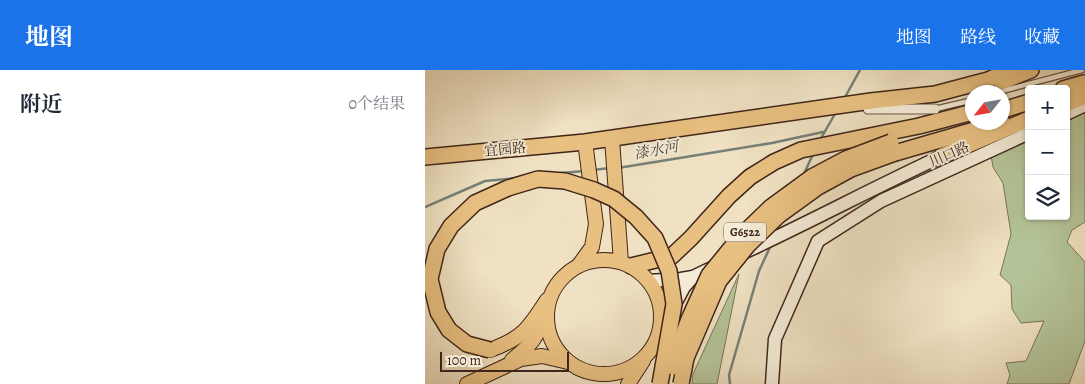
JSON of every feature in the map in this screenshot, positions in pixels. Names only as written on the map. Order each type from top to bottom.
[{"type":"highway","points":[[649,135],[935,94],[988,80],[1010,70]]},
{"type":"highway","points":[[649,135],[950,97],[995,84],[1031,70]]},
{"type":"highway","points":[[1070,88],[1084,86]]},
{"type":"highway","points":[[1070,99],[1084,86]]},
{"type":"highway","points":[[1010,102],[1025,99]]},
{"type":"highway","points":[[1010,108],[1025,103]]},
{"type":"highway","points":[[626,264],[672,256],[729,196],[750,177],[774,162],[801,150],[919,126],[965,114]]},
{"type":"highway","name":"G6522","points":[[1010,120],[1025,115]]},
{"type":"highway","points":[[942,156],[1025,121]]},
{"type":"highway","name":"G6522","points":[[681,384],[686,358],[719,281],[749,245],[778,216],[818,187],[851,169],[893,148],[965,122]]},
{"type":"highway","name":"G6522","points":[[671,384],[676,354],[709,275],[740,237],[771,207],[812,177],[846,159],[968,130]]},
{"type":"highway","name":"宜园路","points":[[425,157],[649,135]]},
{"type":"highway","points":[[490,350],[467,344],[449,330],[437,312],[430,278],[437,249],[451,226],[475,203],[509,188],[538,179],[565,181],[594,190],[614,199],[636,217],[655,238],[669,271],[674,304],[660,384]]},
{"type":"main road","points":[[1070,112],[1085,105]]},
{"type":"main road","name":"川口路","points":[[881,201],[1025,135]]},
{"type":"main road","points":[[612,138],[619,229],[626,264]]},
{"type":"main road","points":[[579,265],[592,247],[595,224],[585,142]]},
{"type":"main road","points":[[649,281],[693,277],[798,228],[889,180],[942,156]]},
{"type":"main road","points":[[843,204],[881,201]]},
{"type":"main road","points":[[771,384],[775,339],[818,241],[881,201]]},
{"type":"main road","points":[[490,350],[508,343],[530,327],[556,284],[566,273],[579,265],[593,260],[607,260],[626,264],[649,281],[658,298],[660,307],[661,317],[658,336]]},
{"type":"main road","points":[[628,384],[658,336],[684,287],[693,277]]},
{"type":"main road","points":[[500,368],[530,346],[539,331],[550,296],[556,284]]},
{"type":"main road","points":[[547,308],[550,338],[568,362]]},
{"type":"main road","points":[[467,384],[521,359],[542,356],[568,362],[586,372],[597,384]]},
{"type":"main road","points":[[586,372],[602,374],[619,372],[633,366],[646,356]]},
{"type":"street","points":[[869,108],[935,109]]},
{"type":"lane","points":[[1010,91],[1084,86]]},
{"type":"lane","points":[[935,109],[965,102]]},
{"type":"green space","points":[[1085,112],[1085,222],[1072,230],[1067,242],[1085,262],[1085,341],[1069,384],[1007,384],[1010,375],[1006,363],[1026,361],[1044,321],[1021,323],[1012,309],[1011,285],[1000,275],[1011,234],[1003,183],[993,167],[991,155],[1025,139],[1025,220],[1070,220],[1070,118]]},
{"type":"green space","points":[[739,274],[717,384],[692,384],[693,374]]},
{"type":"waterway","name":"漆水河","points":[[844,99],[860,70]]},
{"type":"waterway","name":"漆水河","points":[[820,140],[836,112]]},
{"type":"waterway","name":"漆水河","points":[[618,168],[772,143],[823,132]]},
{"type":"waterway","points":[[803,176],[813,154]]},
{"type":"waterway","name":"漆水河","points":[[593,170],[610,168]]},
{"type":"waterway","name":"漆水河","points":[[561,173],[585,171]]},
{"type":"waterway","name":"漆水河","points":[[425,207],[485,181],[518,178]]},
{"type":"waterway","points":[[730,384],[729,375],[759,271],[771,245]]}]
